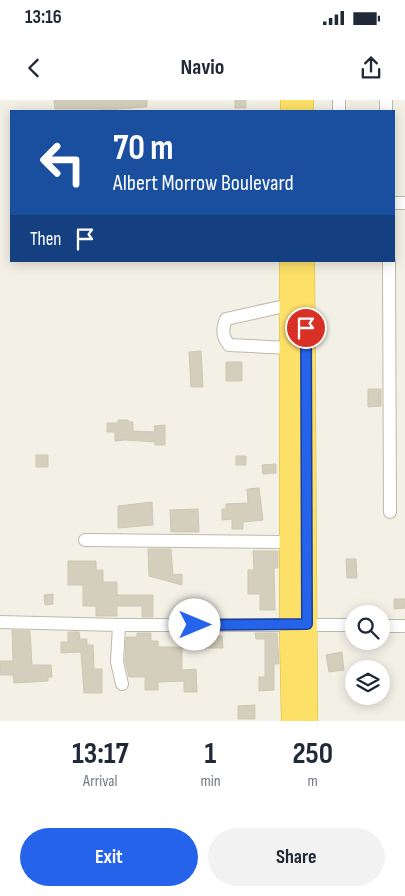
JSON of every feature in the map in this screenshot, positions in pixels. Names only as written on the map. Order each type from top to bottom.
[{"type":"highway","points":[[289,262],[290,542],[308,721]]},
{"type":"highway","points":[[291,721],[298,624],[305,262]]},
{"type":"street","points":[[389,262],[390,512]]},
{"type":"street","points":[[289,305],[226,320],[223,328],[224,339],[229,345],[289,348]]},
{"type":"street","points":[[85,540],[290,542]]},
{"type":"street","points":[[0,622],[119,626],[345,625]]},
{"type":"street","points":[[119,626],[117,662],[122,684]]},
{"type":"street","points":[[390,626],[405,626]]},
{"type":"building","points":[[54,100],[147,100],[147,107],[116,110],[55,109]]},
{"type":"building","points":[[235,100],[246,100],[246,108],[235,108]]},
{"type":"building","points":[[201,351],[203,387],[191,387],[189,352]]},
{"type":"building","points":[[226,362],[242,362],[242,381],[226,381]]},
{"type":"building","points":[[368,389],[381,389],[381,406],[368,407]]},
{"type":"building","points":[[118,420],[133,422],[133,431],[155,432],[154,426],[165,425],[165,445],[155,445],[155,442],[115,441],[115,432],[107,432],[107,423],[118,423]]},
{"type":"building","points":[[36,455],[48,455],[48,467],[36,467]]},
{"type":"building","points":[[236,456],[246,456],[246,465],[236,465]]},
{"type":"building","points":[[276,464],[276,473],[263,474],[262,465]]},
{"type":"building","points":[[259,488],[263,520],[243,522],[243,529],[232,529],[232,519],[222,520],[222,509],[226,509],[226,504],[248,503],[247,489]]},
{"type":"building","points":[[152,502],[153,525],[118,528],[118,506]]},
{"type":"building","points":[[198,509],[199,532],[171,532],[170,510]]},
{"type":"building","points":[[148,549],[171,549],[173,575],[182,574],[182,585],[149,576]]},
{"type":"building","points":[[253,551],[278,551],[278,568],[274,568],[275,610],[260,610],[260,594],[248,594],[248,570],[254,570]]},
{"type":"building","points":[[346,559],[356,559],[357,578],[347,578]]},
{"type":"building","points":[[68,561],[96,561],[96,570],[103,570],[103,582],[117,582],[117,595],[153,595],[153,617],[142,617],[142,606],[117,606],[117,616],[96,616],[96,606],[83,606],[83,585],[68,585]]},
{"type":"building","points":[[53,594],[53,604],[45,605],[44,595]]},
{"type":"building","points":[[394,599],[405,599],[405,608],[394,609]]},
{"type":"building","points":[[12,630],[30,631],[32,665],[51,665],[52,677],[48,677],[48,681],[14,683],[13,675],[0,675],[0,661],[13,661]]},
{"type":"building","points":[[68,632],[79,632],[80,639],[87,639],[87,645],[93,645],[94,669],[102,669],[102,693],[84,693],[81,652],[61,653],[61,642],[68,642]]},
{"type":"building","points":[[137,633],[151,633],[151,641],[158,641],[158,647],[182,647],[182,634],[222,636],[223,648],[182,648],[182,670],[196,669],[197,692],[184,692],[184,681],[158,682],[158,690],[145,690],[145,677],[129,677],[125,661],[126,637],[137,637]]},
{"type":"building","points":[[255,633],[277,633],[279,664],[274,664],[274,690],[259,691],[259,677],[265,677],[265,639],[256,639]]},
{"type":"building","points":[[342,652],[344,670],[329,672],[326,655]]},
{"type":"building","points":[[255,705],[255,719],[238,719],[238,706]]},
{"type":"route","points":[[195,625],[307,624],[306,328]]}]
